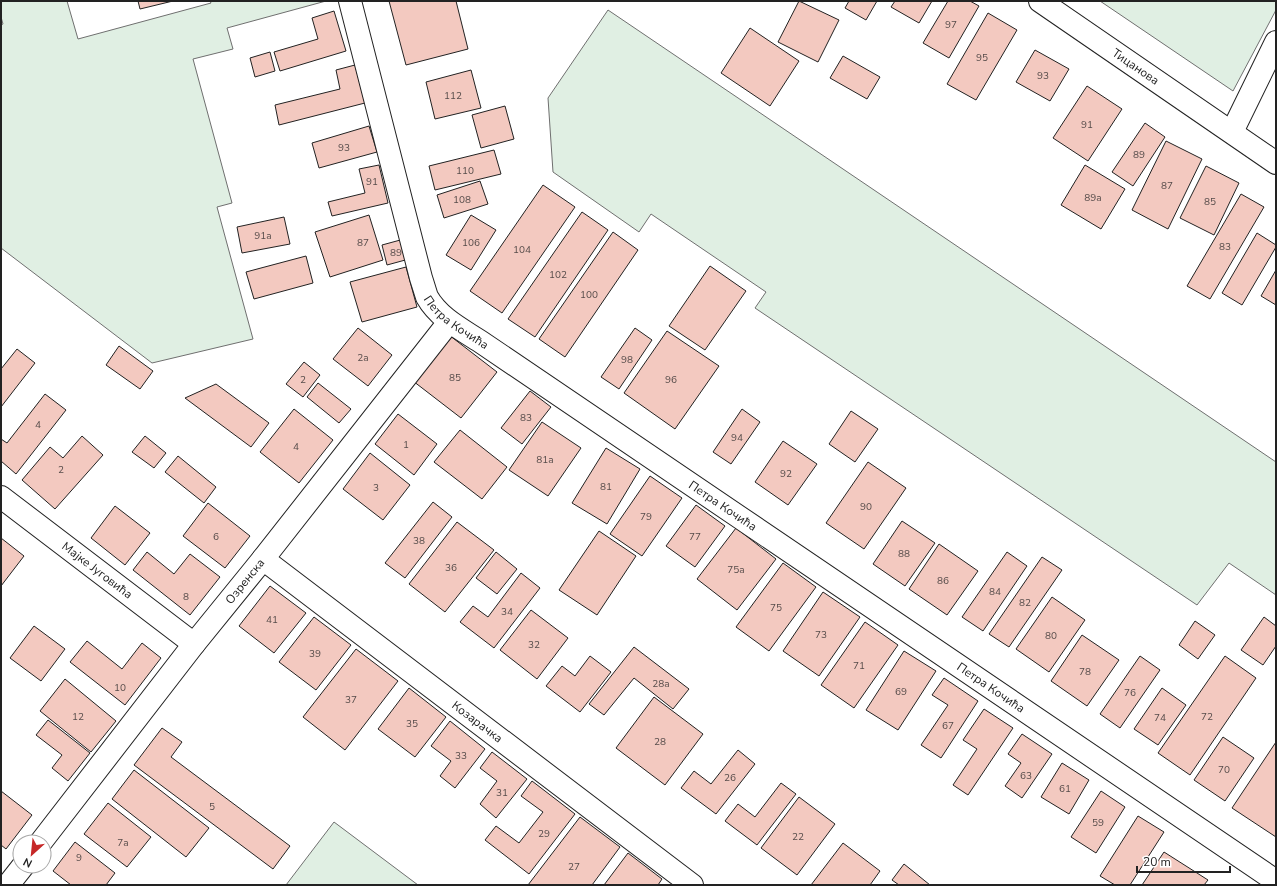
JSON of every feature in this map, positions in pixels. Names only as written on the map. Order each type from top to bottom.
[{"type":"street","name":"Петра Кочића","points":[[350,1],[421,278],[427,296],[449,322],[487,346],[1276,881]]},
{"type":"street","name":"Тицанова","points":[[1040,1],[1276,162]]},
{"type":"street","points":[[1232,132],[1276,42]]},
{"type":"street","name":"Озренска","points":[[48,834],[194,644],[263,559],[449,322]]},
{"type":"street","name":"Мајке Југовића","points":[[1,497],[194,644]]},
{"type":"street","name":"Козарачка","points":[[263,559],[692,885]]},
{"type":"street","points":[[8,885],[17,874]]},
{"type":"green space","points":[[1,1],[67,1],[78,39],[211,3],[210,1],[326,1],[227,28],[233,49],[193,59],[232,203],[217,207],[253,339],[152,363],[1,248],[1,25],[3,24],[1,17]]},
{"type":"green space","points":[[1100,1],[1276,1],[1276,10],[1233,91]]},
{"type":"green space","points":[[608,10],[1276,462],[1276,595],[1229,563],[1197,605],[755,308],[766,292],[651,214],[639,232],[553,172],[548,98]]},
{"type":"green space","points":[[334,822],[418,885],[286,885]]},
{"type":"building","points":[[138,1],[173,1],[140,9]]},
{"type":"building","points":[[389,1],[456,1],[468,49],[406,65]]},
{"type":"building","points":[[799,1],[839,20],[818,62],[778,42]]},
{"type":"building","points":[[849,1],[877,1],[866,20],[845,8]]},
{"type":"building","points":[[895,1],[932,1],[919,23],[891,7]]},
{"type":"building","points":[[948,1],[970,1],[979,6],[949,58],[923,43]]},
{"type":"building","points":[[334,11],[346,51],[280,71],[274,52],[318,39],[312,18]]},
{"type":"building","points":[[988,13],[1017,30],[976,100],[947,84]]},
{"type":"building","points":[[750,28],[799,61],[770,106],[721,73]]},
{"type":"building","points":[[1035,50],[1069,69],[1050,101],[1016,82]]},
{"type":"building","points":[[270,52],[275,71],[255,77],[250,58]]},
{"type":"building","points":[[843,56],[880,77],[867,99],[830,78]]},
{"type":"building","points":[[355,65],[365,103],[279,125],[275,105],[340,89],[336,70]]},
{"type":"building","points":[[471,70],[481,108],[435,119],[426,82]]},
{"type":"building","points":[[1087,86],[1122,109],[1088,161],[1053,138]]},
{"type":"building","points":[[505,106],[514,139],[481,148],[472,115]]},
{"type":"building","points":[[1145,123],[1165,137],[1133,186],[1112,172]]},
{"type":"building","points":[[369,126],[377,152],[319,168],[312,143]]},
{"type":"building","points":[[1166,141],[1202,159],[1168,229],[1132,210]]},
{"type":"building","points":[[494,150],[501,174],[435,190],[429,166]]},
{"type":"building","points":[[379,165],[388,203],[332,216],[328,202],[365,193],[359,169]]},
{"type":"building","points":[[1085,165],[1125,189],[1101,229],[1061,205]]},
{"type":"building","points":[[1206,166],[1239,183],[1214,235],[1180,218]]},
{"type":"building","points":[[480,181],[488,204],[444,218],[437,195]]},
{"type":"building","points":[[543,185],[575,207],[502,313],[470,291]]},
{"type":"building","points":[[1241,194],[1264,207],[1210,299],[1187,286]]},
{"type":"building","points":[[582,212],[608,230],[535,337],[508,319]]},
{"type":"building","points":[[369,215],[383,260],[330,277],[315,232]]},
{"type":"building","points":[[471,215],[496,230],[471,270],[446,255]]},
{"type":"building","points":[[284,217],[290,244],[242,253],[237,227]]},
{"type":"building","points":[[613,232],[638,250],[565,357],[539,339]]},
{"type":"building","points":[[1257,233],[1276,245],[1276,247],[1242,305],[1222,293]]},
{"type":"building","points":[[404,239],[409,259],[387,265],[382,245]]},
{"type":"building","points":[[306,256],[313,283],[254,299],[246,272]]},
{"type":"building","points":[[710,266],[746,291],[705,350],[669,326]]},
{"type":"building","points":[[406,267],[417,307],[362,322],[350,282]]},
{"type":"building","points":[[1276,270],[1276,305],[1261,296]]},
{"type":"building","points":[[358,328],[392,355],[368,386],[333,359]]},
{"type":"building","points":[[635,328],[652,340],[619,389],[601,377]]},
{"type":"building","points":[[667,331],[719,366],[675,429],[624,393]]},
{"type":"building","points":[[449,335],[497,372],[461,418],[413,381]]},
{"type":"building","points":[[119,346],[153,371],[140,389],[106,365]]},
{"type":"building","points":[[17,349],[35,363],[1,407],[1,369]]},
{"type":"building","points":[[304,362],[320,375],[303,397],[286,384]]},
{"type":"building","points":[[318,383],[351,409],[339,423],[307,397]]},
{"type":"building","points":[[216,384],[269,423],[251,447],[185,398]]},
{"type":"building","points":[[530,391],[551,407],[522,444],[501,428]]},
{"type":"building","points":[[45,394],[66,410],[16,474],[1,461],[1,439],[7,443]]},
{"type":"building","points":[[294,409],[333,440],[299,483],[260,452]]},
{"type":"building","points":[[742,409],[760,422],[731,464],[713,452]]},
{"type":"building","points":[[851,411],[878,429],[855,462],[829,444]]},
{"type":"building","points":[[398,414],[437,444],[414,475],[375,444]]},
{"type":"building","points":[[542,422],[581,448],[548,496],[509,470]]},
{"type":"building","points":[[460,430],[507,467],[482,499],[434,462]]},
{"type":"building","points":[[82,436],[103,455],[55,509],[22,480],[50,447],[63,458]]},
{"type":"building","points":[[145,436],[166,453],[154,468],[132,452]]},
{"type":"building","points":[[783,441],[817,464],[788,505],[755,482]]},
{"type":"building","points":[[606,448],[640,469],[607,524],[572,503]]},
{"type":"building","points":[[370,453],[410,485],[383,520],[343,489]]},
{"type":"building","points":[[178,456],[216,487],[204,503],[165,472]]},
{"type":"building","points":[[868,462],[906,488],[864,549],[826,523]]},
{"type":"building","points":[[650,476],[682,498],[642,556],[610,534]]},
{"type":"building","points":[[433,502],[452,517],[405,578],[385,563]]},
{"type":"building","points":[[208,503],[250,536],[225,568],[183,536]]},
{"type":"building","points":[[696,505],[725,526],[695,567],[666,546]]},
{"type":"building","points":[[115,506],[150,533],[125,565],[91,538]]},
{"type":"building","points":[[902,521],[935,543],[905,586],[873,564]]},
{"type":"building","points":[[457,522],[494,550],[445,612],[409,584]]},
{"type":"building","points":[[736,528],[776,559],[737,610],[697,579]]},
{"type":"building","points":[[599,531],[636,556],[597,615],[559,590]]},
{"type":"building","points":[[1,538],[24,556],[1,586]]},
{"type":"building","points":[[939,544],[978,571],[947,615],[909,589]]},
{"type":"building","points":[[147,552],[174,574],[190,554],[220,577],[190,615],[133,570]]},
{"type":"building","points":[[496,552],[517,569],[497,594],[476,578]]},
{"type":"building","points":[[1007,552],[1027,566],[983,631],[962,617]]},
{"type":"building","points":[[1042,557],[1062,570],[1009,647],[989,634]]},
{"type":"building","points":[[783,563],[816,587],[769,651],[736,627]]},
{"type":"building","points":[[521,573],[540,588],[494,648],[460,622],[473,606],[488,617]]},
{"type":"building","points":[[270,586],[306,613],[274,653],[239,626]]},
{"type":"building","points":[[823,592],[860,617],[819,676],[783,651]]},
{"type":"building","points":[[1052,597],[1085,620],[1049,672],[1016,649]]},
{"type":"building","points":[[531,610],[568,638],[537,679],[500,650]]},
{"type":"building","points":[[314,617],[351,645],[316,690],[279,662]]},
{"type":"building","points":[[1264,617],[1276,626],[1276,646],[1263,665],[1241,650]]},
{"type":"building","points":[[1195,621],[1215,635],[1198,659],[1179,645]]},
{"type":"building","points":[[865,622],[898,645],[854,708],[821,685]]},
{"type":"building","points":[[34,626],[65,649],[41,681],[10,658]]},
{"type":"building","points":[[1082,635],[1119,660],[1087,706],[1051,681]]},
{"type":"building","points":[[87,641],[122,669],[142,643],[161,658],[125,705],[70,662]]},
{"type":"building","points":[[634,647],[689,689],[673,709],[634,678],[604,715],[589,704]]},
{"type":"building","points":[[356,649],[398,681],[345,750],[303,717]]},
{"type":"building","points":[[904,651],[936,671],[898,730],[866,710]]},
{"type":"building","points":[[590,656],[611,672],[580,712],[546,686],[562,666],[575,676]]},
{"type":"building","points":[[1140,656],[1160,670],[1120,728],[1100,714]]},
{"type":"building","points":[[1225,656],[1256,678],[1190,775],[1158,753]]},
{"type":"building","points":[[944,678],[978,701],[941,758],[921,745],[948,705],[932,695]]},
{"type":"building","points":[[65,679],[116,721],[91,752],[40,711]]},
{"type":"building","points":[[409,688],[446,717],[415,757],[378,729]]},
{"type":"building","points":[[1162,688],[1186,705],[1158,745],[1134,729]]},
{"type":"building","points":[[654,697],[703,734],[665,785],[616,748]]},
{"type":"building","points":[[984,709],[1013,728],[968,795],[953,785],[977,749],[963,740]]},
{"type":"building","points":[[48,720],[90,753],[68,781],[52,768],[62,755],[36,735]]},
{"type":"building","points":[[450,721],[485,749],[455,788],[440,776],[451,761],[431,746]]},
{"type":"building","points":[[162,728],[182,742],[171,757],[290,846],[273,869],[134,765]]},
{"type":"building","points":[[1022,734],[1052,754],[1022,798],[1005,786],[1021,763],[1008,754]]},
{"type":"building","points":[[1223,737],[1254,758],[1225,801],[1194,780]]},
{"type":"building","points":[[1276,742],[1276,837],[1232,808]]},
{"type":"building","points":[[738,750],[755,764],[716,814],[681,788],[694,771],[711,784]]},
{"type":"building","points":[[492,752],[527,779],[496,818],[480,804],[497,781],[480,768]]},
{"type":"building","points":[[1062,763],[1089,780],[1069,814],[1041,797]]},
{"type":"building","points":[[134,770],[209,828],[186,857],[112,799]]},
{"type":"building","points":[[532,781],[575,814],[529,874],[485,840],[496,826],[519,843],[543,812],[521,796]]},
{"type":"building","points":[[781,783],[796,794],[757,845],[725,821],[738,804],[755,817]]},
{"type":"building","points":[[1,791],[32,815],[17,834],[12,834],[12,841],[6,849],[1,845]]},
{"type":"building","points":[[1101,791],[1125,807],[1096,853],[1071,837]]},
{"type":"building","points":[[799,797],[835,824],[797,875],[761,848]]},
{"type":"building","points":[[108,803],[151,837],[127,867],[84,834]]},
{"type":"building","points":[[1138,816],[1164,832],[1130,885],[1115,885],[1100,876]]},
{"type":"building","points":[[580,817],[620,847],[592,885],[528,885]]},
{"type":"building","points":[[75,842],[115,873],[106,885],[71,885],[53,871]]},
{"type":"building","points":[[843,843],[880,871],[870,885],[811,885]]},
{"type":"building","points":[[1164,852],[1208,880],[1204,885],[1142,885]]},
{"type":"building","points":[[628,853],[662,879],[658,885],[604,885]]},
{"type":"building","points":[[904,864],[930,885],[899,885],[892,880]]}]
